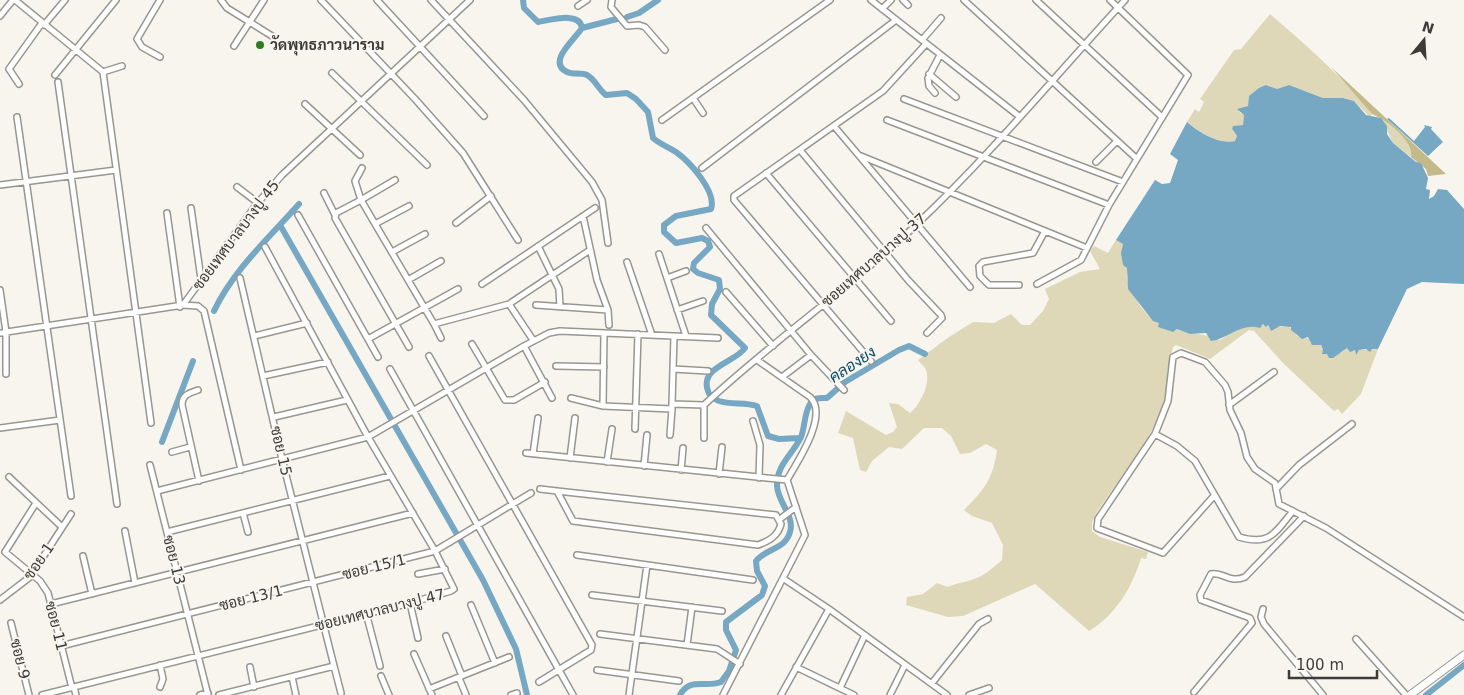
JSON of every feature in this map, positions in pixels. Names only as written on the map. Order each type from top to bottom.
[{"type":"street","points":[[0,16],[14,0],[103,72],[151,423]]},
{"type":"street","points":[[19,84],[9,69],[43,24],[65,0]]},
{"type":"street","points":[[55,75],[116,0]]},
{"type":"street","points":[[221,0],[227,8],[272,36]]},
{"type":"street","points":[[234,46],[264,0]]},
{"type":"street","points":[[321,0],[462,153],[518,240]]},
{"type":"street","points":[[377,0],[484,116]]},
{"type":"street","points":[[431,0],[524,100],[592,182],[602,200],[608,243]]},
{"type":"street","name":"ซอยเทศบาลบางปู 45","points":[[181,306],[258,203],[282,175],[470,0]]},
{"type":"street","points":[[578,6],[587,0]]},
{"type":"street","points":[[612,0],[611,7],[627,26],[639,25],[645,27],[665,50]]},
{"type":"street","points":[[662,120],[830,0]]},
{"type":"street","points":[[870,0],[1020,117]]},
{"type":"street","points":[[882,9],[891,0]]},
{"type":"street","points":[[903,0],[908,5]]},
{"type":"street","points":[[964,0],[1137,159]]},
{"type":"street","points":[[1036,0],[1162,117]]},
{"type":"street","points":[[1037,284],[1081,260],[1109,205],[1188,75],[1110,0]]},
{"type":"street","name":"ซอยเทศบาลบางปู 37","points":[[704,405],[916,225],[950,192],[1054,81],[1125,0]]},
{"type":"street","points":[[158,1],[137,39],[142,47],[160,57]]},
{"type":"street","points":[[871,361],[734,200],[735,194],[891,85],[941,18]]},
{"type":"street","points":[[702,168],[896,20]]},
{"type":"street","points":[[935,93],[928,82],[928,74],[940,56]]},
{"type":"street","points":[[103,72],[122,66]]},
{"type":"street","points":[[332,73],[427,165]]},
{"type":"street","points":[[928,74],[956,97]]},
{"type":"street","points":[[58,82],[117,504]]},
{"type":"street","points":[[693,98],[703,113]]},
{"type":"street","points":[[904,99],[1123,182]]},
{"type":"street","points":[[305,104],[360,154]]},
{"type":"street","points":[[17,117],[71,496]]},
{"type":"street","points":[[887,120],[1109,205]]},
{"type":"street","points":[[834,126],[970,287]]},
{"type":"street","points":[[1096,162],[1117,141]]},
{"type":"street","points":[[800,150],[908,280],[941,315],[942,318],[927,334]]},
{"type":"street","points":[[861,156],[1087,248]]},
{"type":"street","points":[[362,168],[355,182],[361,200],[425,307],[441,338]]},
{"type":"street","points":[[0,185],[116,170]]},
{"type":"street","points":[[766,173],[891,321]]},
{"type":"street","points":[[335,215],[395,180]]},
{"type":"street","points":[[237,187],[258,203]]},
{"type":"street","points":[[324,193],[409,347]]},
{"type":"street","points":[[456,222],[491,196]]},
{"type":"street","points":[[376,224],[409,206]]},
{"type":"street","points":[[191,208],[202,279]]},
{"type":"street","points":[[482,284],[595,208]]},
{"type":"street","points":[[168,213],[181,306]]},
{"type":"street","points":[[298,215],[378,357]]},
{"type":"street","points":[[583,216],[590,250],[608,310],[609,325]]},
{"type":"street","points":[[706,228],[811,356],[842,388]]},
{"type":"street","points":[[1019,285],[989,284],[980,276],[978,266],[983,262],[1033,253],[1045,231]]},
{"type":"street","points":[[392,252],[425,234]]},
{"type":"street","points":[[538,246],[553,275],[558,289],[560,307]]},
{"type":"street","name":"ซอยเทศบาลบางปู 47","points":[[42,695],[452,592],[454,585],[347,400],[308,323],[265,247]]},
{"type":"street","points":[[434,324],[509,304],[590,250]]},
{"type":"street","points":[[659,254],[686,336]]},
{"type":"street","points":[[408,280],[441,261]]},
{"type":"street","points":[[627,262],[652,335]]},
{"type":"street","points":[[667,278],[686,271]]},
{"type":"street","name":"ซอย 15","points":[[240,278],[274,417],[282,459],[341,693]]},
{"type":"street","points":[[368,339],[458,289]]},
{"type":"street","points":[[0,290],[6,374]]},
{"type":"street","points":[[726,292],[773,346]]},
{"type":"street","points":[[677,310],[703,300]]},
{"type":"street","points":[[509,304],[533,340]]},
{"type":"street","points":[[536,305],[608,310]]},
{"type":"street","points":[[3,332],[181,306],[198,306],[204,311],[241,470]]},
{"type":"street","points":[[254,336],[308,323]]},
{"type":"street","points":[[157,491],[368,437],[533,340],[549,333],[560,331],[718,338]]},
{"type":"street","points":[[604,333],[604,406]]},
{"type":"street","points":[[635,429],[638,334]]},
{"type":"street","points":[[670,435],[674,336]]},
{"type":"street","points":[[472,344],[502,397],[509,401],[545,382]]},
{"type":"street","points":[[524,346],[552,398]]},
{"type":"street","points":[[1214,497],[1163,553],[1097,528],[1098,519],[1155,434],[1168,401],[1173,357],[1179,353],[1198,358],[1208,365],[1225,386],[1228,392],[1229,405],[1250,463],[1272,479],[1279,504],[1336,534],[1370,558],[1464,617]]},
{"type":"street","points":[[429,356],[592,645],[591,650],[539,682]]},
{"type":"street","points":[[782,378],[811,356]]},
{"type":"street","points":[[757,360],[816,402],[816,417],[811,434],[782,480]]},
{"type":"street","points":[[264,376],[328,362]]},
{"type":"street","points":[[556,366],[604,367]]},
{"type":"street","points":[[390,369],[573,695]]},
{"type":"street","points":[[673,369],[708,371]]},
{"type":"street","points":[[1229,405],[1274,372]]},
{"type":"street","points":[[198,390],[187,393],[182,400],[190,447],[199,481]]},
{"type":"street","points":[[572,398],[604,406],[637,408],[704,405],[704,438]]},
{"type":"street","points":[[274,417],[347,400]]},
{"type":"street","points":[[533,454],[538,418]]},
{"type":"street","points":[[570,458],[575,418]]},
{"type":"street","points":[[0,428],[60,420]]},
{"type":"street","points":[[753,421],[762,455],[759,478]]},
{"type":"street","points":[[1276,489],[1299,465],[1352,424]]},
{"type":"street","points":[[607,462],[612,429]]},
{"type":"street","points":[[1155,434],[1164,437],[1188,453],[1202,470],[1214,497],[1235,534],[1247,540],[1259,541],[1270,538],[1293,511]]},
{"type":"street","points":[[644,466],[647,435]]},
{"type":"street","points":[[172,452],[190,447]]},
{"type":"street","points":[[719,474],[722,447]]},
{"type":"street","points":[[681,470],[684,448]]},
{"type":"street","points":[[526,453],[782,480]]},
{"type":"street","name":"ซอย 13","points":[[150,465],[208,694]]},
{"type":"street","points":[[167,532],[390,476]]},
{"type":"street","points":[[9,477],[62,527]]},
{"type":"street","points":[[723,695],[805,535],[796,507],[782,480]]},
{"type":"street","points":[[540,489],[776,515],[780,519],[780,530],[770,540],[758,545],[574,520],[557,491]]},
{"type":"street","name":"ซอย 15/1","points":[[314,582],[435,551],[531,493]]},
{"type":"street","name":"ซอย 11","points":[[36,503],[5,552],[44,586],[51,604],[76,695]]},
{"type":"street","points":[[780,519],[796,507]]},
{"type":"street","points":[[243,513],[248,532]]},
{"type":"street","points":[[51,604],[413,513]]},
{"type":"street","name":"ซอย 1","points":[[0,600],[21,585],[31,574],[71,514]]},
{"type":"street","points":[[1194,692],[1252,623],[1250,618],[1200,600],[1200,595],[1211,574],[1216,573],[1236,580],[1245,576],[1304,516]]},
{"type":"street","points":[[125,532],[135,583]]},
{"type":"street","points":[[577,555],[753,580]]},
{"type":"street","points":[[83,556],[92,594]]},
{"type":"street","points":[[629,695],[647,565]]},
{"type":"street","points":[[418,574],[445,569]]},
{"type":"street","points":[[784,579],[829,609],[946,695]]},
{"type":"street","name":"ซอย 13/1","points":[[61,646],[314,582]]},
{"type":"street","points":[[592,595],[722,611]]},
{"type":"street","points":[[410,603],[418,638]]},
{"type":"street","points":[[471,605],[495,663]]},
{"type":"street","points":[[687,645],[692,608]]},
{"type":"street","points":[[781,695],[829,609]]},
{"type":"street","points":[[1263,609],[1262,617],[1264,624],[1323,695]]},
{"type":"street","points":[[366,614],[380,666]]},
{"type":"street","points":[[932,683],[975,629],[988,619]]},
{"type":"street","name":"ซอย 9","points":[[12,623],[29,695]]},
{"type":"street","points":[[600,634],[717,649],[738,664]]},
{"type":"street","points":[[840,688],[865,635]]},
{"type":"street","points":[[446,636],[466,695]]},
{"type":"street","points":[[1356,639],[1406,695]]},
{"type":"street","points":[[414,654],[432,695]]},
{"type":"street","points":[[1410,695],[1464,655]]},
{"type":"street","points":[[429,689],[509,657]]},
{"type":"street","points":[[160,665],[163,679],[160,687]]},
{"type":"street","points":[[890,695],[905,665]]},
{"type":"street","points":[[219,695],[334,666]]},
{"type":"street","points":[[250,667],[251,695]]},
{"type":"street","points":[[796,667],[854,695]]},
{"type":"street","points":[[597,670],[679,681]]},
{"type":"street","points":[[381,676],[389,695]]},
{"type":"street","points":[[292,677],[296,695]]},
{"type":"street","points":[[969,695],[989,688]]},
{"type":"street","points":[[200,695],[208,694]]},
{"type":"shaded area","points":[[1270,14],[1336,74],[1372,114],[1370,117],[1354,101],[1343,98],[1323,98],[1289,85],[1277,89],[1266,85],[1249,96],[1248,106],[1242,108],[1239,112],[1244,115],[1243,125],[1232,130],[1237,136],[1236,141],[1230,142],[1217,139],[1197,130],[1187,122],[1195,109],[1199,112],[1204,102],[1200,99],[1234,50],[1241,49]]},
{"type":"shaded area","points":[[1331,67],[1446,174],[1428,176],[1426,169],[1411,157],[1408,144],[1398,131],[1372,114]]},
{"type":"shaded area","points":[[1381,118],[1406,140],[1411,151],[1411,157],[1393,143]]},
{"type":"shaded area","points":[[1116,240],[1123,244],[1127,279],[1131,291],[1144,311],[1159,323],[1159,327],[1173,332],[1177,329],[1220,340],[1242,328],[1254,325],[1267,325],[1271,331],[1276,327],[1289,326],[1297,336],[1311,339],[1310,343],[1319,343],[1323,350],[1341,353],[1347,348],[1354,349],[1356,354],[1359,350],[1378,349],[1361,394],[1342,414],[1338,409],[1334,411],[1283,363],[1254,331],[1249,330],[1210,359],[1176,345],[1173,347],[1167,373],[1167,394],[1163,407],[1146,442],[1098,510],[1092,522],[1092,531],[1100,537],[1148,552],[1146,559],[1141,558],[1138,569],[1122,599],[1107,617],[1089,631],[1035,584],[963,616],[948,617],[906,605],[907,597],[923,594],[937,583],[948,587],[975,579],[988,572],[1002,560],[1003,545],[992,523],[972,516],[964,510],[977,496],[990,476],[997,450],[986,444],[970,453],[960,454],[951,436],[942,428],[924,428],[902,449],[889,447],[872,461],[866,472],[860,470],[853,438],[838,433],[846,411],[886,435],[893,432],[897,427],[889,403],[898,404],[910,413],[921,399],[926,387],[926,370],[918,360],[973,322],[994,323],[1011,314],[1022,325],[1030,325],[1043,311],[1049,299],[1045,289],[1080,272],[1100,269],[1090,251],[1094,246],[1108,253]]},
{"type":"water","points":[[1266,85],[1277,89],[1289,85],[1323,98],[1343,98],[1354,101],[1366,115],[1381,118],[1387,126],[1387,134],[1393,143],[1416,162],[1421,163],[1428,178],[1426,189],[1430,190],[1429,199],[1434,196],[1438,189],[1447,190],[1464,209],[1464,284],[1422,282],[1407,289],[1378,349],[1372,349],[1370,352],[1366,349],[1359,350],[1356,355],[1355,350],[1350,352],[1347,348],[1333,358],[1329,358],[1327,354],[1322,354],[1321,345],[1312,345],[1308,337],[1302,339],[1291,330],[1291,327],[1280,326],[1271,331],[1268,325],[1266,327],[1263,324],[1260,328],[1247,327],[1211,341],[1206,333],[1190,334],[1177,329],[1173,332],[1158,327],[1159,323],[1153,321],[1128,289],[1127,268],[1123,265],[1121,253],[1123,244],[1116,240],[1155,180],[1162,184],[1170,183],[1178,160],[1170,154],[1187,122],[1197,130],[1216,139],[1229,142],[1235,141],[1237,136],[1232,129],[1233,126],[1243,125],[1244,115],[1237,109],[1248,106],[1249,96]]},
{"type":"water","points":[[1389,118],[1414,141],[1425,127],[1424,125],[1432,127],[1431,129],[1443,142],[1428,156],[1387,119]]},
{"type":"waterway","points":[[523,0],[524,8],[538,22],[571,18],[580,23],[582,28],[561,56],[561,68],[569,73],[587,75],[606,95],[627,93],[636,99],[648,112],[653,138],[676,152],[701,178],[710,194],[711,209],[676,216],[664,225],[664,232],[676,243],[702,238],[708,241],[710,247],[694,263],[693,269],[698,273],[719,280],[720,289],[712,304],[711,315],[745,348],[713,371],[707,383],[709,393],[719,401],[757,406],[768,436],[779,439],[800,438]]},
{"type":"waterway","points":[[627,17],[639,13],[658,0]]},
{"type":"waterway","points":[[582,28],[617,19]]},
{"type":"waterway","points":[[214,311],[242,268],[299,204]]},
{"type":"waterway","points":[[280,225],[483,580],[516,649],[527,695]]},
{"type":"waterway","name":"คลองยง","points":[[680,695],[688,686],[721,682],[729,671],[736,650],[726,630],[726,622],[762,595],[765,586],[757,571],[756,561],[780,546],[788,538],[791,526],[778,491],[778,478],[782,465],[801,437],[808,408],[813,400],[827,398],[845,382],[899,350],[909,346],[925,354]]},
{"type":"waterway","points":[[162,442],[193,361]]},
{"type":"waterway","points":[[1426,695],[1464,665]]},
{"type":"place","name":"วัดพุทธภาวนาราม","points":[[260,45]]}]
